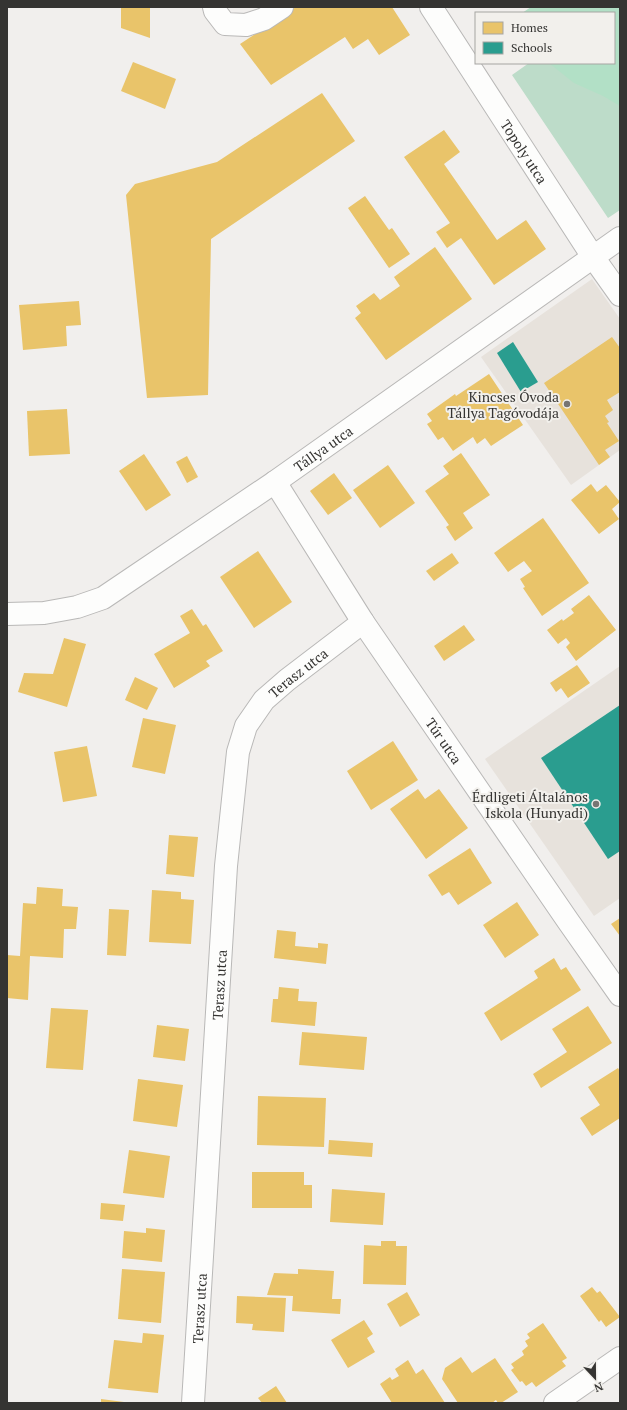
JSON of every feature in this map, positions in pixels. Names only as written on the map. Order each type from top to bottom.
[{"type":"street","points":[[220,16],[246,26],[264,19],[282,7]]},
{"type":"street","name":"Topoly utca","points":[[431,7],[593,257],[620,295]]},
{"type":"street","name":"Tállya utca","points":[[7,614],[44,613],[77,607],[103,598],[275,482],[620,238]]},
{"type":"street","name":"Túr utca","points":[[275,482],[363,622],[620,995]]},
{"type":"street","name":"Terasz utca","points":[[193,1403],[226,866],[238,752],[246,726],[264,700],[287,680],[363,622]]},
{"type":"street","points":[[555,1403],[620,1358]]},
{"type":"shaded area","name":"Kincses Óvoda Tállya Tagóvodája","points":[[592,279],[620,319],[620,450],[571,485],[481,357]]},
{"type":"shaded area","points":[[620,666],[620,898],[594,916],[485,759]]},
{"type":"green space","points":[[531,7],[620,7],[620,106],[603,96],[574,83],[550,64],[615,64],[615,12],[524,12]]},
{"type":"green space","points":[[620,7],[620,210],[608,218],[512,75],[528,64],[615,64],[615,12]]},
{"type":"building: Homes","points":[[121,7],[150,7],[150,38],[121,28]]},
{"type":"building: Homes","points":[[296,7],[392,7],[410,35],[379,55],[368,39],[353,49],[345,37],[271,85],[240,44]]},
{"type":"building: Homes","points":[[133,62],[176,79],[165,109],[121,91]]},
{"type":"building: Homes","points":[[322,93],[355,141],[211,239],[208,395],[147,398],[126,195],[135,184],[217,162]]},
{"type":"building: Homes","points":[[444,130],[460,152],[444,164],[497,240],[526,220],[546,249],[494,285],[461,238],[447,248],[436,232],[450,223],[404,157]]},
{"type":"building: Homes","points":[[365,196],[389,230],[392,228],[410,254],[389,268],[348,208]]},
{"type":"building: Homes","points":[[435,247],[472,299],[386,360],[355,318],[361,313],[356,306],[374,293],[380,300],[400,286],[394,277]]},
{"type":"building: Homes","points":[[79,301],[81,325],[66,326],[67,346],[23,350],[19,305]]},
{"type":"building: Homes","points":[[612,337],[620,348],[620,392],[607,400],[613,410],[605,416],[609,422],[607,423],[619,441],[605,450],[610,457],[599,465],[544,383]]},
{"type":"building: Homes","points":[[489,374],[523,425],[491,446],[485,438],[477,444],[473,437],[453,451],[443,437],[438,440],[427,424],[432,421],[427,414],[455,394],[456,396]]},
{"type":"building: Homes","points":[[67,409],[70,454],[29,456],[27,411]]},
{"type":"building: Homes","points":[[461,453],[490,495],[463,513],[473,528],[455,541],[446,527],[449,525],[425,491],[449,474],[443,466]]},
{"type":"building: Homes","points":[[144,454],[171,495],[146,511],[119,471]]},
{"type":"building: Homes","points":[[187,456],[198,477],[187,483],[176,462]]},
{"type":"building: Homes","points":[[388,465],[415,503],[380,528],[353,490]]},
{"type":"building: Homes","points":[[334,473],[352,498],[328,515],[310,491]]},
{"type":"building: Homes","points":[[591,484],[597,492],[606,485],[620,502],[612,509],[619,519],[599,534],[571,500]]},
{"type":"building: Homes","points":[[543,518],[589,583],[542,616],[523,588],[525,587],[520,579],[532,571],[524,561],[508,572],[494,553]]},
{"type":"building: Homes","points":[[258,551],[292,602],[254,628],[220,577]]},
{"type":"building: Homes","points":[[452,553],[459,563],[434,581],[426,571]]},
{"type":"building: Homes","points":[[589,595],[616,630],[576,661],[566,647],[570,643],[566,638],[558,644],[547,630],[562,619],[563,621],[574,613],[571,609]]},
{"type":"building: Homes","points":[[192,609],[203,626],[206,624],[223,651],[206,661],[210,666],[174,688],[154,654],[190,633],[180,616]]},
{"type":"building: Homes","points":[[464,625],[475,640],[444,661],[434,646]]},
{"type":"building: Homes","points":[[64,638],[86,644],[67,707],[18,692],[24,673],[53,674]]},
{"type":"building: Homes","points":[[577,665],[590,683],[568,698],[561,688],[556,692],[550,683]]},
{"type":"building: Homes","points":[[135,677],[158,688],[147,710],[125,700]]},
{"type":"building: Homes","points":[[143,718],[176,725],[165,774],[132,767]]},
{"type":"building: Homes","points":[[393,741],[418,780],[371,810],[347,771]]},
{"type":"building: Homes","points":[[87,746],[97,796],[63,802],[54,752]]},
{"type":"building: Homes","points":[[418,789],[425,799],[439,789],[468,828],[426,859],[390,809]]},
{"type":"building: Homes","points":[[169,835],[198,837],[194,877],[166,874]]},
{"type":"building: Homes","points":[[470,848],[492,883],[458,905],[449,892],[442,896],[428,875]]},
{"type":"building: Homes","points":[[37,887],[63,889],[62,906],[78,907],[76,929],[64,929],[63,958],[30,956],[28,1000],[7,998],[7,955],[20,956],[23,903],[36,904]]},
{"type":"building: Homes","points":[[152,890],[181,892],[181,899],[194,900],[191,944],[149,942]]},
{"type":"building: Homes","points":[[517,902],[539,935],[505,958],[483,925]]},
{"type":"building: Homes","points":[[109,909],[129,910],[126,956],[107,955]]},
{"type":"building: Homes","points":[[620,918],[620,936],[611,924]]},
{"type":"building: Homes","points":[[277,930],[296,932],[295,946],[318,948],[318,943],[328,944],[326,964],[274,958]]},
{"type":"building: Homes","points":[[554,958],[561,970],[566,967],[581,990],[501,1041],[484,1013],[538,978],[534,971]]},
{"type":"building: Homes","points":[[279,987],[299,989],[298,1001],[317,1002],[315,1026],[271,1022],[273,999],[278,999]]},
{"type":"building: Homes","points":[[588,1006],[612,1043],[541,1088],[533,1074],[567,1052],[552,1029]]},
{"type":"building: Homes","points":[[51,1008],[88,1010],[83,1070],[46,1068]]},
{"type":"building: Homes","points":[[157,1025],[189,1029],[185,1061],[153,1057]]},
{"type":"building: Homes","points":[[302,1032],[367,1037],[364,1070],[299,1065]]},
{"type":"building: Homes","points":[[618,1068],[620,1071],[620,1118],[592,1136],[580,1118],[600,1105],[588,1087]]},
{"type":"building: Homes","points":[[138,1079],[183,1085],[177,1127],[133,1121]]},
{"type":"building: Homes","points":[[258,1096],[326,1098],[324,1147],[257,1145]]},
{"type":"building: Homes","points":[[329,1140],[373,1143],[372,1157],[328,1154]]},
{"type":"building: Homes","points":[[129,1150],[170,1156],[164,1198],[123,1193]]},
{"type":"building: Homes","points":[[252,1172],[304,1172],[304,1185],[312,1185],[312,1208],[252,1208]]},
{"type":"building: Homes","points":[[332,1189],[385,1193],[383,1225],[330,1222]]},
{"type":"building: Homes","points":[[101,1203],[125,1205],[123,1221],[100,1219]]},
{"type":"building: Homes","points":[[146,1228],[165,1230],[162,1262],[122,1258],[124,1231],[146,1233]]},
{"type":"building: Homes","points":[[381,1241],[396,1241],[396,1246],[407,1246],[406,1285],[363,1284],[364,1245],[381,1246]]},
{"type":"building: Homes","points":[[122,1269],[165,1272],[161,1323],[118,1319]]},
{"type":"building: Homes","points":[[298,1269],[334,1271],[332,1299],[341,1299],[340,1314],[292,1311],[293,1296],[267,1295],[274,1273],[298,1274]]},
{"type":"building: Homes","points":[[592,1287],[597,1293],[600,1291],[620,1317],[606,1327],[601,1320],[599,1322],[580,1296]]},
{"type":"building: Homes","points":[[407,1292],[420,1315],[400,1327],[387,1304]]},
{"type":"building: Homes","points":[[237,1296],[286,1298],[284,1332],[252,1330],[253,1324],[236,1323]]},
{"type":"building: Homes","points":[[364,1320],[373,1334],[367,1338],[375,1352],[348,1368],[331,1340]]},
{"type":"building: Homes","points":[[543,1323],[567,1358],[562,1361],[566,1366],[536,1387],[532,1382],[526,1386],[522,1381],[520,1382],[511,1370],[514,1368],[511,1364],[524,1355],[522,1351],[528,1346],[525,1341],[530,1338],[527,1334]]},
{"type":"building: Homes","points":[[143,1333],[164,1335],[158,1393],[108,1388],[114,1340],[142,1343]]},
{"type":"building: Homes","points":[[461,1357],[472,1373],[495,1358],[518,1392],[501,1403],[498,1403],[496,1400],[492,1403],[458,1403],[442,1379],[445,1368]]},
{"type":"building: Homes","points":[[408,1360],[416,1374],[423,1369],[445,1403],[392,1403],[380,1384],[390,1377],[392,1380],[399,1376],[395,1369]]},
{"type":"building: Homes","points":[[276,1386],[287,1403],[262,1403],[258,1398]]},
{"type":"building: Homes","points":[[101,1399],[124,1402],[124,1403],[101,1403]]},
{"type":"building: Schools","points":[[513,342],[538,382],[521,392],[497,353]]},
{"type":"building: Schools","name":"Érdligeti Általános Iskola (Hunyadi)","points":[[620,705],[620,851],[608,859],[541,758]]},
{"type":"place","name":"Kincses Óvoda Tállya Tagóvodája","points":[[567,404]]},
{"type":"place","name":"Érdligeti Általános Iskola (Hunyadi)","points":[[596,804]]}]
